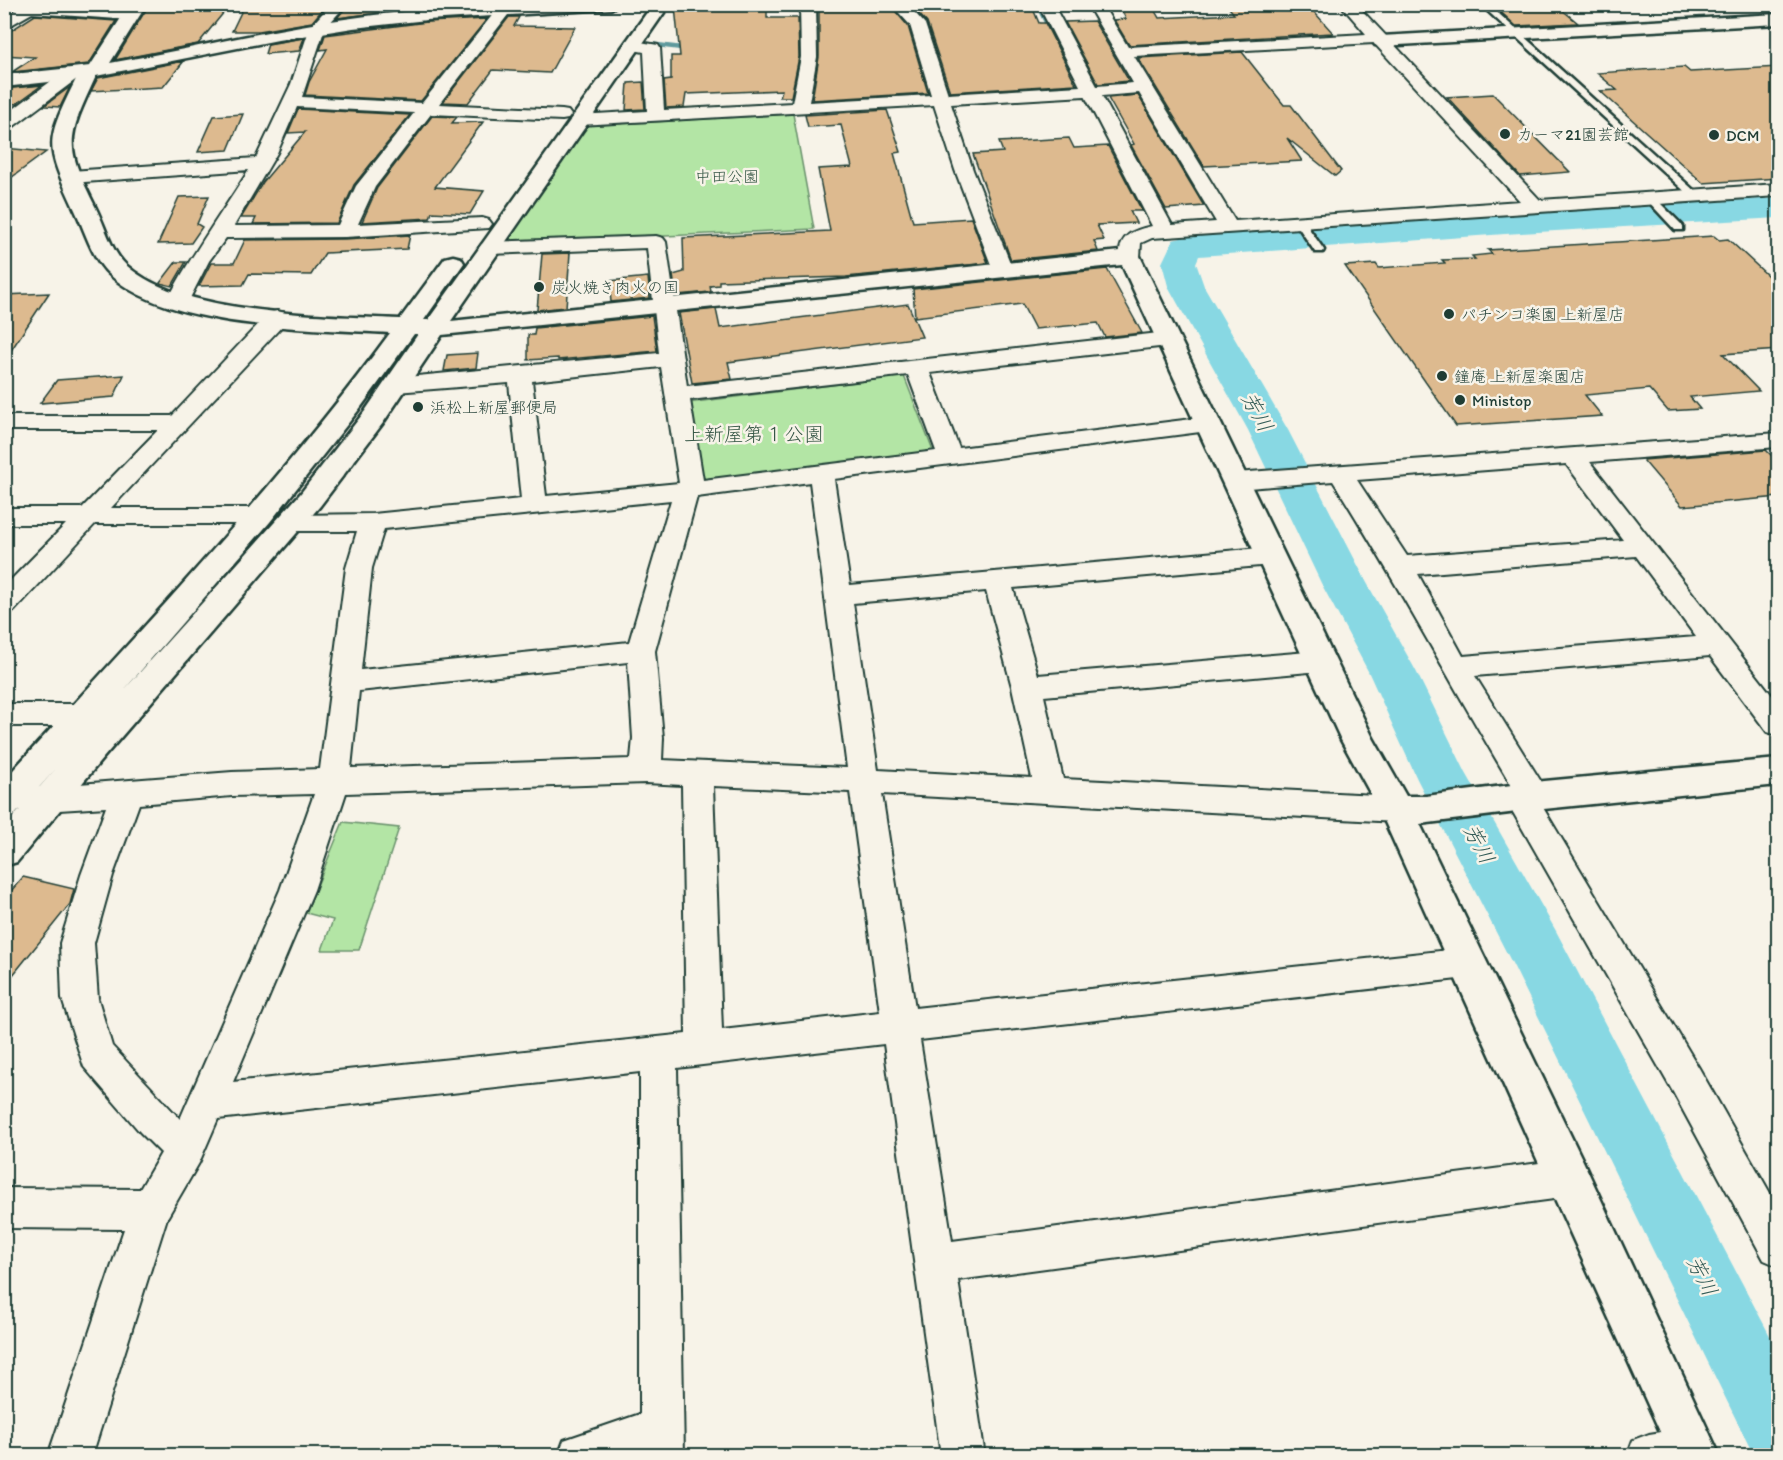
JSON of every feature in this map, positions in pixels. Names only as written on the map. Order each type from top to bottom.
[{"type":"street","points":[[178,301],[199,260],[220,232],[262,163],[291,102],[318,27],[340,4]]},
{"type":"street","points":[[4,81],[86,72],[318,27],[398,18],[611,4]]},
{"type":"street","points":[[4,852],[50,800],[276,519],[404,327],[485,237],[571,117],[642,4]]},
{"type":"street","points":[[571,117],[634,46],[662,4]]},
{"type":"street","points":[[799,108],[809,63],[808,4]]},
{"type":"street","points":[[898,4],[916,24],[964,170],[1003,270]]},
{"type":"street","points":[[1045,4],[1165,231]]},
{"type":"street","points":[[1094,4],[1227,226]]},
{"type":"street","points":[[1347,4],[1535,206]]},
{"type":"street","points":[[4,24],[33,6],[136,10]]},
{"type":"street","points":[[136,10],[86,72],[60,137],[65,167],[108,259],[137,284],[178,301],[212,309],[277,318],[404,327],[479,326],[1130,257]]},
{"type":"street","points":[[1610,10],[1632,27]]},
{"type":"street","points":[[345,231],[366,186],[503,12]]},
{"type":"street","points":[[1123,52],[1779,19]]},
{"type":"street","points":[[634,46],[652,48],[656,116]]},
{"type":"street","points":[[4,124],[86,72]]},
{"type":"street","points":[[291,102],[571,117],[656,116],[1144,88]]},
{"type":"street","points":[[71,177],[262,163]]},
{"type":"street","points":[[1649,1455],[1694,1452],[1569,1178],[1467,963],[1411,810],[1358,740],[1271,556],[1244,481],[1208,423],[1130,257],[1129,244],[1135,237],[1165,231],[1227,226],[1302,224],[1535,206],[1653,201],[1694,195],[1779,190]]},
{"type":"street","points":[[220,232],[345,231],[656,242],[669,359],[678,394],[689,489],[641,651],[648,738],[646,771]]},
{"type":"street","points":[[6,801],[82,715],[374,417],[434,328],[485,237]]},
{"type":"street","points":[[4,604],[277,318]]},
{"type":"street","points":[[678,394],[1168,339]]},
{"type":"street","points":[[396,385],[520,375],[669,359]]},
{"type":"street","points":[[916,367],[950,455]]},
{"type":"street","points":[[520,375],[535,507]]},
{"type":"street","points":[[4,423],[178,423]]},
{"type":"street","points":[[4,516],[373,522],[535,507],[689,489],[1208,423]]},
{"type":"street","points":[[1244,481],[1779,441]]},
{"type":"street","points":[[1573,456],[1779,724]]},
{"type":"street","points":[[821,473],[899,1026],[963,1455]]},
{"type":"street","points":[[1332,474],[1400,566],[1522,798],[1686,1080],[1779,1246]]},
{"type":"street","points":[[70,1455],[150,1209],[184,1150],[206,1103],[297,890],[333,781],[358,568],[373,522]]},
{"type":"street","points":[[1400,566],[1644,547]]},
{"type":"street","points":[[839,595],[1271,556]]},
{"type":"street","points":[[997,580],[1027,687],[1050,790]]},
{"type":"street","points":[[1455,667],[1719,645]]},
{"type":"street","points":[[346,682],[495,664],[641,651]]},
{"type":"street","points":[[1027,687],[1320,661]]},
{"type":"street","points":[[4,715],[82,715]]},
{"type":"street","points":[[6,801],[50,800],[231,784],[646,771],[1411,810],[1779,772]]},
{"type":"street","points":[[697,774],[696,823],[705,1049]]},
{"type":"street","points":[[128,792],[98,875],[77,943],[80,999],[97,1055],[153,1119],[184,1150]]},
{"type":"street","points":[[206,1103],[658,1055],[1467,963]]},
{"type":"street","points":[[580,1455],[661,1442],[658,1055]]},
{"type":"street","points":[[936,1263],[1569,1178]]},
{"type":"street","points":[[4,1209],[150,1209]]},
{"type":"lane","points":[[1483,4],[1694,195]]},
{"type":"lane","points":[[1653,201],[1680,228]]},
{"type":"lane","points":[[1302,224],[1319,250]]},
{"type":"green space","name":"中田公園","points":[[793,114],[814,229],[498,244],[581,126]]},
{"type":"green space","name":"上新屋第１公園","points":[[904,376],[933,451],[702,481],[687,403]]},
{"type":"green space","points":[[343,822],[399,828],[359,950],[322,950],[333,920],[306,913]]},
{"type":"building","points":[[245,4],[327,4],[312,22],[259,31],[232,31]]},
{"type":"building","points":[[349,4],[415,4],[408,9],[337,18]]},
{"type":"building","points":[[767,4],[767,18],[798,18],[799,57],[791,97],[780,97],[782,90],[686,94],[684,107],[666,108],[664,81],[671,80],[671,56],[680,56],[675,7]]},
{"type":"building","points":[[819,4],[889,4],[908,26],[928,93],[812,100],[819,57]]},
{"type":"building","points":[[910,4],[1031,4],[1039,23],[1045,23],[1076,84],[950,92],[927,23]]},
{"type":"building","points":[[1118,4],[1151,4],[1159,18],[1234,14],[1226,4],[1307,4],[1333,33],[1129,45],[1114,20],[1126,19]]},
{"type":"building","points":[[1492,4],[1555,4],[1578,23],[1516,26]]},
{"type":"building","points":[[229,6],[198,44],[115,60],[147,8]]},
{"type":"building","points":[[35,15],[116,21],[89,64],[12,72],[35,57],[4,55],[4,35]]},
{"type":"building","points":[[509,17],[519,17],[514,26],[575,27],[550,73],[493,70],[468,103],[443,102]]},
{"type":"building","points":[[487,19],[421,101],[305,95],[309,82],[327,49],[320,50],[325,35],[427,22]]},
{"type":"building","points":[[1094,21],[1129,81],[1098,84],[1065,22]]},
{"type":"building","points":[[304,38],[299,51],[265,54],[268,44]]},
{"type":"building","points":[[1242,52],[1284,105],[1291,105],[1341,171],[1335,176],[1287,138],[1302,161],[1204,166],[1138,58]]},
{"type":"building","points":[[184,61],[163,87],[91,91],[98,78]]},
{"type":"building","name":"DCM","points":[[1684,67],[1690,72],[1779,67],[1779,178],[1703,183],[1600,91],[1617,90],[1597,73]]},
{"type":"building","points":[[643,82],[645,109],[626,110],[628,83]]},
{"type":"building","points":[[42,85],[16,104],[4,103],[4,89]]},
{"type":"building","points":[[70,87],[60,107],[44,106]]},
{"type":"building","name":"カーマ21園芸館","points":[[1493,94],[1570,172],[1520,176],[1447,97]]},
{"type":"building","points":[[1138,95],[1204,206],[1166,209],[1108,98]]},
{"type":"building","points":[[298,109],[410,115],[354,185],[337,223],[253,224],[256,218],[241,218],[263,182],[305,132],[288,133]]},
{"type":"building","points":[[887,110],[901,152],[894,153],[913,222],[971,218],[988,263],[846,277],[719,281],[719,285],[710,286],[711,292],[676,295],[673,275],[684,272],[683,238],[830,231],[818,169],[852,167],[841,125],[808,127],[805,115]]},
{"type":"building","points":[[243,114],[228,150],[198,152],[214,116]]},
{"type":"building","points":[[432,116],[457,117],[452,123],[483,122],[435,187],[484,191],[470,214],[432,212],[430,218],[362,222],[377,188]]},
{"type":"building","points":[[1069,138],[1074,148],[1108,146],[1142,211],[1130,211],[1136,223],[1097,225],[1104,240],[1094,241],[1098,251],[1011,260],[973,154],[1003,152],[999,142]]},
{"type":"building","points":[[4,148],[46,152],[4,183]]},
{"type":"building","points":[[209,196],[197,224],[202,227],[191,243],[158,244],[179,197]]},
{"type":"building","points":[[410,235],[407,249],[325,253],[311,275],[249,274],[243,285],[199,286],[211,263],[234,263],[245,240],[345,239]]},
{"type":"building","points":[[1714,236],[1719,240],[1728,239],[1779,286],[1779,350],[1723,354],[1759,391],[1690,397],[1700,409],[1668,411],[1649,389],[1585,395],[1602,416],[1456,426],[1345,266],[1376,264],[1379,268],[1445,263],[1442,260],[1475,259],[1472,256],[1492,254],[1488,250]]},
{"type":"building","points":[[570,253],[566,307],[537,310],[542,254]]},
{"type":"building","points":[[176,262],[186,262],[172,286],[160,283]]},
{"type":"building","points":[[1107,269],[1142,333],[1105,337],[1098,323],[1035,329],[1022,304],[915,317],[913,289]]},
{"type":"building","points":[[648,277],[650,298],[611,302],[609,281]]},
{"type":"building","points":[[49,293],[4,361],[4,295]]},
{"type":"building","points":[[908,304],[922,337],[728,362],[732,379],[692,383],[679,313],[716,309],[720,328]]},
{"type":"building","points":[[652,316],[657,351],[558,360],[558,358],[528,360],[528,335],[534,335],[535,328]]},
{"type":"building","points":[[478,353],[476,368],[444,371],[447,355]]},
{"type":"building","points":[[124,375],[114,397],[40,403],[57,380]]},
{"type":"building","points":[[1766,450],[1779,463],[1779,497],[1682,506],[1643,460]]},
{"type":"building","points":[[23,877],[74,889],[70,904],[4,986],[4,899]]},
{"type":"waterway","points":[[1037,4],[1070,70],[1060,71]]},
{"type":"waterway","points":[[649,44],[690,49]]},
{"type":"waterway","name":"芳川","points":[[1778,208],[1505,224],[1185,247],[1179,263],[1186,286],[1268,430],[1344,583],[1392,671],[1443,779],[1535,949],[1778,1426]]},
{"type":"place","name":"カーマ21園芸館","points":[[1505,134]]},
{"type":"place","name":"DCM","points":[[1714,135]]},
{"type":"place","name":"炭火焼き肉火の国","points":[[539,287]]},
{"type":"place","name":"パチンコ楽園 上新屋店","points":[[1449,314]]},
{"type":"place","name":"鐘庵 上新屋楽園店","points":[[1442,376]]},
{"type":"place","name":"Ministop","points":[[1460,400]]},
{"type":"place","name":"浜松上新屋郵便局","points":[[418,407]]}]
